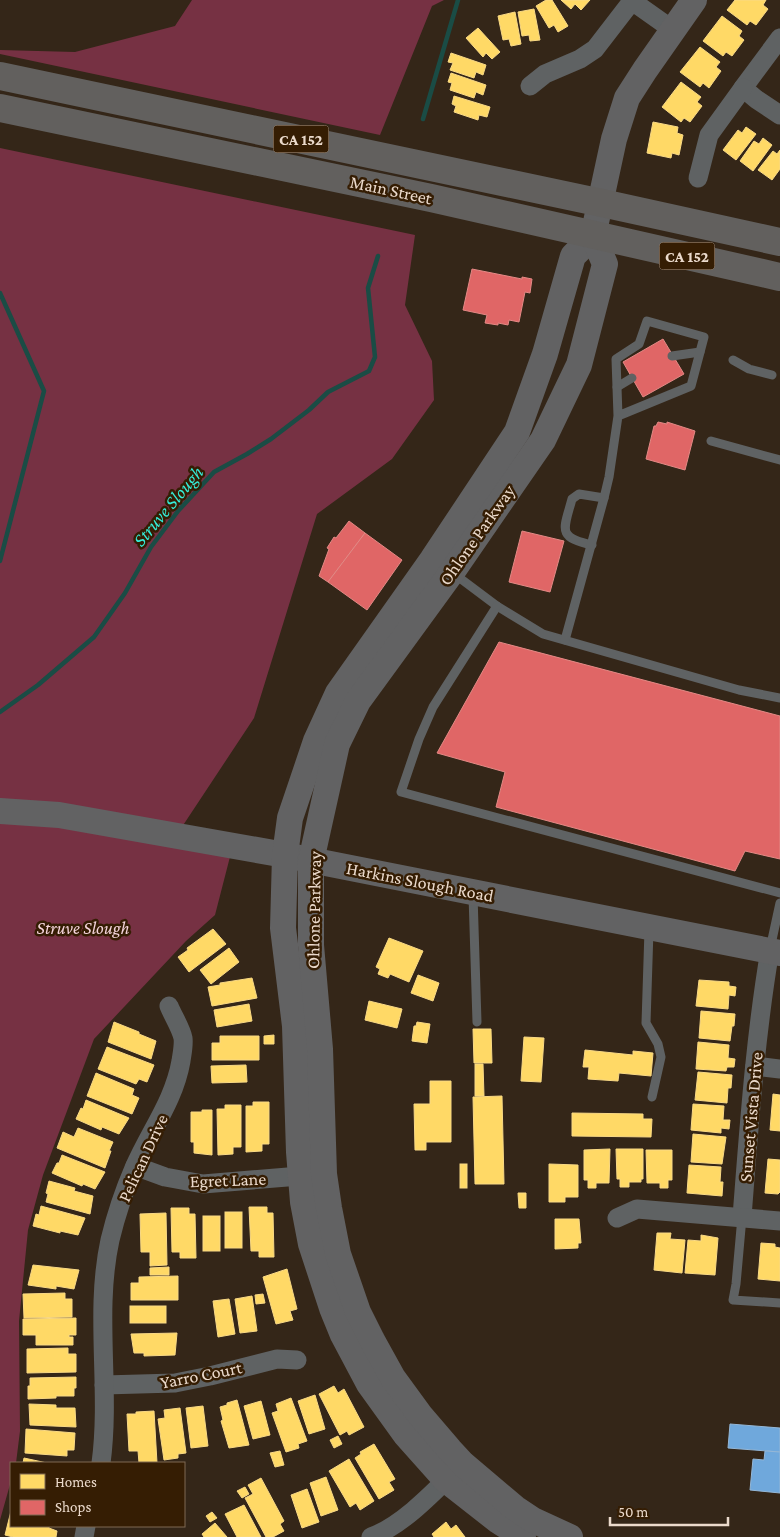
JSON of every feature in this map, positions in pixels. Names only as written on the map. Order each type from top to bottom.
[{"type":"main road","points":[[593,236],[602,202],[614,139],[627,98],[694,0]]},
{"type":"main road","name":"Main Street","points":[[0,76],[602,202],[780,242]]},
{"type":"main road","name":"Main Street","points":[[0,108],[431,198],[780,277]]},
{"type":"main road","name":"Ohlone Parkway","points":[[312,1175],[320,1042],[311,945],[311,861],[338,744],[358,701],[442,566],[517,432],[545,354],[573,256],[593,236],[605,264],[579,365],[543,440],[442,566],[338,693],[313,750],[290,818],[284,855],[283,928],[312,1175],[330,1217],[338,1254],[358,1312],[393,1378],[440,1439],[454,1472],[497,1520],[523,1537]]},
{"type":"main road","name":"Harkins Slough Road","points":[[0,811],[59,815],[284,855],[775,952]]},
{"type":"main road","name":"Ohlone Parkway","points":[[454,1472],[533,1520],[570,1537]]},
{"type":"street","points":[[530,86],[545,74],[580,59],[595,49],[632,0],[673,30]]},
{"type":"street","points":[[698,178],[708,135],[780,38]]},
{"type":"street","points":[[743,88],[780,115]]},
{"type":"street","name":"Sunset Vista Drive","points":[[742,1217],[764,984],[775,952]]},
{"type":"street","name":"Pelican Drive","points":[[100,1462],[104,1429],[104,1291],[107,1256],[115,1222],[135,1166],[170,1100],[180,1068],[183,1038],[169,1006]]},
{"type":"street","points":[[755,1066],[780,1069]]},
{"type":"street","name":"Egret Lane","points":[[135,1166],[165,1177],[203,1184],[312,1175]]},
{"type":"street","points":[[617,1218],[637,1209],[780,1221]]},
{"type":"street","name":"Yarro Court","points":[[104,1385],[175,1382],[210,1376],[277,1359],[297,1360]]},
{"type":"street","points":[[371,1537],[402,1518],[454,1472]]},
{"type":"lane","points":[[565,640],[609,477],[618,416],[616,359],[640,344],[646,321],[704,337],[691,386],[618,416]]},
{"type":"lane","points":[[672,356],[700,352]]},
{"type":"lane","points":[[733,360],[749,369],[772,375]]},
{"type":"lane","points":[[617,387],[632,378]]},
{"type":"lane","points":[[711,441],[780,460]]},
{"type":"lane","points":[[592,545],[573,541],[567,534],[565,525],[572,499],[579,494],[604,498]]},
{"type":"lane","points":[[442,566],[497,606],[543,634],[738,690],[780,698]]},
{"type":"lane","points":[[497,606],[433,707],[419,739],[401,792],[780,893]]},
{"type":"lane","points":[[473,892],[477,1022]]},
{"type":"lane","points":[[775,952],[780,903]]},
{"type":"lane","points":[[649,927],[646,1023],[658,1044],[661,1057],[652,1097]]},
{"type":"lane","name":"Sunset Vista Drive","points":[[742,1217],[733,1300],[780,1303]]},
{"type":"green space","points":[[192,0],[444,0],[432,6],[380,135],[0,54],[0,50],[75,52],[175,26]]},
{"type":"green space","name":"Struve Slough","points":[[0,148],[415,235],[405,305],[432,361],[434,400],[392,459],[317,514],[254,718],[172,842],[232,849],[215,915],[186,941],[94,1039],[43,1175],[28,1230],[19,1321],[20,1431],[16,1462],[10,1462],[10,1485],[0,1520]]},
{"type":"building: Homes","points":[[546,0],[552,0],[568,26],[558,32],[554,25],[549,28],[536,6]]},
{"type":"building: Homes","points":[[561,0],[590,0],[581,10],[575,4],[571,9]]},
{"type":"building: Homes","points":[[735,0],[766,0],[763,5],[768,9],[756,25],[750,21],[747,25],[727,10]]},
{"type":"building: Homes","points":[[534,9],[540,40],[530,41],[529,35],[522,36],[518,12]]},
{"type":"building: Homes","points":[[515,12],[521,44],[511,46],[509,39],[503,40],[498,16]]},
{"type":"building: Homes","points":[[722,16],[742,31],[739,36],[744,40],[732,56],[726,52],[723,56],[703,41]]},
{"type":"building: Homes","points":[[478,28],[500,52],[492,59],[486,53],[483,57],[466,38]]},
{"type":"building: Homes","points":[[700,47],[720,62],[716,67],[721,71],[709,88],[703,83],[700,87],[680,72]]},
{"type":"building: Homes","points":[[451,53],[486,65],[483,75],[476,72],[474,78],[450,70],[453,63],[448,62]]},
{"type":"building: Homes","points":[[451,73],[486,85],[483,95],[476,92],[474,98],[450,90],[452,83],[448,82]]},
{"type":"building: Homes","points":[[681,82],[701,97],[697,102],[702,106],[690,122],[684,118],[681,122],[662,107]]},
{"type":"building: Homes","points":[[454,96],[490,107],[487,117],[479,115],[478,120],[454,112],[456,106],[452,104]]},
{"type":"building: Homes","points":[[653,122],[678,127],[677,133],[683,135],[679,155],[672,153],[671,158],[647,153]]},
{"type":"building: Homes","points":[[746,127],[756,134],[736,160],[723,150],[738,130],[742,133]]},
{"type":"building: Homes","points":[[763,138],[772,145],[753,171],[740,161],[754,141],[759,144]]},
{"type":"building: Homes","points":[[780,150],[780,169],[772,180],[758,170],[773,151],[777,154]]},
{"type":"building: Homes","points":[[213,929],[226,944],[189,972],[178,957]]},
{"type":"building: Homes","points":[[389,938],[423,951],[409,982],[390,974],[388,978],[378,974],[380,969],[376,967]]},
{"type":"building: Homes","points":[[229,948],[239,962],[211,984],[200,970]]},
{"type":"building: Homes","points":[[418,975],[439,983],[433,1001],[411,993]]},
{"type":"building: Homes","points":[[252,978],[257,998],[212,1006],[208,987],[220,985],[220,983]]},
{"type":"building: Homes","points":[[699,980],[729,982],[729,986],[736,987],[735,996],[729,995],[728,1009],[696,1006]]},
{"type":"building: Homes","points":[[369,1001],[402,1009],[397,1028],[365,1020]]},
{"type":"building: Homes","points":[[249,1004],[252,1021],[217,1027],[214,1010]]},
{"type":"building: Homes","points":[[701,1011],[735,1014],[730,1041],[699,1038]]},
{"type":"building: Homes","points":[[114,1022],[156,1041],[151,1059],[108,1042]]},
{"type":"building: Homes","points":[[417,1022],[430,1024],[427,1043],[412,1041],[414,1026],[416,1026]]},
{"type":"building: Homes","points":[[473,1029],[491,1029],[492,1063],[474,1063]]},
{"type":"building: Homes","points":[[274,1035],[274,1044],[264,1044],[264,1036]]},
{"type":"building: Homes","points":[[220,1036],[259,1036],[259,1060],[212,1060],[212,1043],[220,1043]]},
{"type":"building: Homes","points":[[524,1037],[544,1038],[541,1082],[521,1081]]},
{"type":"building: Homes","points":[[698,1042],[729,1045],[728,1058],[735,1059],[734,1067],[727,1067],[726,1071],[696,1069]]},
{"type":"building: Homes","points":[[107,1047],[154,1065],[147,1082],[139,1079],[136,1084],[98,1069]]},
{"type":"building: Homes","points":[[585,1050],[633,1055],[633,1051],[653,1053],[651,1076],[619,1073],[618,1081],[588,1079],[589,1067],[583,1067]]},
{"type":"building: Homes","points":[[475,1064],[483,1064],[484,1096],[475,1096]]},
{"type":"building: Homes","points":[[246,1065],[247,1082],[212,1083],[211,1066]]},
{"type":"building: Homes","points":[[698,1072],[732,1075],[731,1088],[728,1088],[727,1103],[695,1100]]},
{"type":"building: Homes","points":[[96,1073],[134,1089],[132,1095],[139,1098],[132,1114],[87,1096]]},
{"type":"building: Homes","points":[[430,1081],[451,1081],[451,1142],[426,1142],[426,1150],[415,1150],[414,1104],[430,1104]]},
{"type":"building: Homes","points":[[773,1094],[780,1095],[780,1131],[770,1130]]},
{"type":"building: Homes","points":[[502,1096],[504,1184],[475,1184],[473,1097]]},
{"type":"building: Homes","points":[[86,1100],[129,1118],[119,1134],[102,1127],[101,1130],[76,1119],[81,1108],[83,1109]]},
{"type":"building: Homes","points":[[253,1102],[269,1102],[269,1144],[262,1144],[262,1151],[246,1152],[246,1106],[253,1106]]},
{"type":"building: Homes","points":[[693,1104],[724,1106],[723,1120],[730,1120],[729,1129],[721,1128],[721,1133],[691,1130]]},
{"type":"building: Homes","points":[[225,1105],[241,1105],[241,1147],[233,1147],[233,1154],[218,1155],[217,1109],[225,1109]]},
{"type":"building: Homes","points":[[202,1110],[212,1110],[212,1155],[194,1153],[194,1142],[191,1142],[191,1112],[202,1112]]},
{"type":"building: Homes","points":[[572,1113],[643,1114],[643,1119],[652,1119],[651,1137],[572,1136]]},
{"type":"building: Homes","points":[[78,1128],[113,1142],[105,1168],[57,1148],[63,1132],[74,1137]]},
{"type":"building: Homes","points":[[693,1134],[726,1137],[722,1164],[691,1162]]},
{"type":"building: Homes","points":[[610,1149],[609,1183],[596,1183],[596,1188],[588,1188],[588,1180],[584,1180],[584,1150]]},
{"type":"building: Homes","points":[[616,1149],[643,1149],[643,1179],[641,1179],[641,1182],[629,1182],[629,1187],[620,1187],[620,1179],[617,1179]]},
{"type":"building: Homes","points":[[646,1150],[672,1150],[672,1180],[668,1180],[668,1188],[660,1188],[660,1183],[647,1183]]},
{"type":"building: Homes","points":[[62,1155],[105,1172],[95,1189],[83,1184],[82,1186],[52,1173]]},
{"type":"building: Homes","points":[[768,1159],[780,1160],[780,1192],[778,1194],[765,1193]]},
{"type":"building: Homes","points":[[460,1164],[467,1164],[467,1188],[460,1188]]},
{"type":"building: Homes","points":[[549,1164],[578,1165],[578,1197],[565,1197],[565,1202],[549,1202]]},
{"type":"building: Homes","points":[[689,1165],[721,1167],[720,1182],[723,1182],[722,1196],[687,1193]]},
{"type":"building: Homes","points":[[49,1181],[75,1188],[74,1191],[93,1196],[90,1214],[46,1202]]},
{"type":"building: Homes","points":[[518,1193],[526,1193],[526,1208],[519,1208]]},
{"type":"building: Homes","points":[[41,1206],[85,1218],[78,1235],[60,1231],[60,1233],[33,1226],[36,1214],[39,1215]]},
{"type":"building: Homes","points":[[249,1207],[267,1207],[267,1213],[273,1213],[274,1257],[259,1257],[259,1251],[251,1251]]},
{"type":"building: Homes","points":[[171,1208],[189,1208],[189,1214],[195,1214],[196,1258],[180,1258],[180,1252],[172,1252]]},
{"type":"building: Homes","points":[[225,1212],[242,1212],[242,1248],[225,1248]]},
{"type":"building: Homes","points":[[166,1213],[167,1265],[150,1266],[150,1252],[141,1252],[140,1214]]},
{"type":"building: Homes","points":[[203,1216],[220,1216],[220,1251],[203,1251]]},
{"type":"building: Homes","points":[[555,1219],[579,1219],[581,1243],[578,1243],[578,1248],[555,1249]]},
{"type":"building: Homes","points":[[657,1233],[671,1233],[670,1239],[685,1240],[682,1273],[654,1270]]},
{"type":"building: Homes","points":[[701,1235],[718,1238],[715,1275],[685,1273],[688,1240],[701,1241]]},
{"type":"building: Homes","points":[[761,1243],[775,1244],[775,1247],[780,1248],[780,1281],[758,1279]]},
{"type":"building: Homes","points":[[33,1265],[79,1270],[74,1289],[56,1286],[56,1289],[28,1285]]},
{"type":"building: Homes","points":[[169,1267],[169,1275],[150,1275],[150,1268]]},
{"type":"building: Homes","points":[[287,1269],[297,1309],[290,1311],[293,1320],[276,1324],[263,1277]]},
{"type":"building: Homes","points":[[178,1276],[178,1300],[131,1300],[131,1283],[139,1283],[139,1277]]},
{"type":"building: Homes","points":[[65,1293],[65,1299],[72,1299],[72,1317],[24,1318],[23,1294]]},
{"type":"building: Homes","points":[[263,1294],[265,1303],[256,1304],[255,1295]]},
{"type":"building: Homes","points":[[252,1296],[257,1331],[240,1333],[235,1299]]},
{"type":"building: Homes","points":[[229,1299],[235,1334],[218,1337],[213,1301]]},
{"type":"building: Homes","points":[[130,1306],[166,1306],[166,1323],[130,1323]]},
{"type":"building: Homes","points":[[76,1318],[76,1335],[69,1335],[69,1337],[73,1337],[73,1345],[36,1345],[36,1335],[23,1335],[23,1319]]},
{"type":"building: Homes","points":[[177,1333],[175,1355],[144,1356],[144,1353],[134,1353],[131,1334]]},
{"type":"building: Homes","points":[[68,1348],[68,1354],[76,1354],[76,1372],[27,1373],[27,1349]]},
{"type":"building: Homes","points":[[76,1377],[74,1396],[28,1399],[30,1378]]},
{"type":"building: Homes","points":[[334,1386],[338,1393],[344,1389],[364,1427],[349,1435],[347,1431],[340,1435],[319,1394]]},
{"type":"building: Homes","points":[[315,1395],[325,1429],[309,1434],[298,1401]]},
{"type":"building: Homes","points":[[291,1398],[307,1441],[298,1444],[299,1448],[286,1452],[272,1413],[278,1411],[276,1404]]},
{"type":"building: Homes","points":[[237,1400],[249,1445],[229,1448],[221,1421],[223,1420],[220,1407]]},
{"type":"building: Homes","points":[[261,1401],[270,1435],[253,1439],[244,1406]]},
{"type":"building: Homes","points":[[29,1404],[56,1405],[56,1408],[75,1408],[76,1427],[30,1425]]},
{"type":"building: Homes","points":[[203,1406],[208,1446],[191,1448],[186,1408]]},
{"type":"building: Homes","points":[[180,1408],[186,1453],[178,1454],[178,1458],[164,1460],[158,1419],[165,1418],[164,1410]]},
{"type":"building: Homes","points":[[154,1411],[157,1462],[139,1462],[138,1451],[129,1451],[127,1414],[136,1414],[136,1412]]},
{"type":"building: Homes","points":[[26,1429],[75,1433],[74,1450],[67,1450],[67,1456],[25,1453]]},
{"type":"building: Homes","points":[[338,1436],[342,1444],[334,1448],[330,1440]]},
{"type":"building: Homes","points":[[374,1444],[395,1479],[389,1482],[394,1490],[379,1499],[355,1458],[361,1454],[360,1452]]},
{"type":"building: Homes","points":[[280,1451],[284,1465],[275,1467],[270,1453]]},
{"type":"building: Homes","points":[[24,1458],[42,1462],[23,1462]]},
{"type":"building: Homes","points":[[349,1459],[374,1501],[360,1510],[356,1503],[350,1507],[329,1471]]},
{"type":"building: Homes","points":[[326,1477],[338,1510],[321,1516],[310,1483]]},
{"type":"building: Homes","points":[[261,1478],[284,1521],[280,1524],[284,1531],[273,1537],[266,1537],[245,1498],[253,1494],[248,1485]]},
{"type":"building: Homes","points":[[245,1487],[249,1494],[242,1498],[237,1491]]},
{"type":"building: Homes","points":[[307,1489],[319,1522],[302,1528],[291,1495]]},
{"type":"building: Homes","points":[[244,1505],[261,1537],[237,1537],[225,1514]]},
{"type":"building: Homes","points":[[212,1512],[217,1518],[210,1522],[206,1516]]},
{"type":"building: Homes","points":[[10,1515],[10,1527],[49,1527],[57,1531],[56,1537],[13,1537],[5,1535]]},
{"type":"building: Homes","points":[[446,1522],[451,1529],[456,1525],[465,1537],[434,1537],[432,1534]]},
{"type":"building: Homes","points":[[215,1523],[227,1537],[204,1537],[202,1534]]},
{"type":"building: Shops","points":[[472,269],[522,279],[522,277],[532,279],[530,293],[525,292],[519,322],[509,320],[508,325],[485,323],[487,315],[463,310]]},
{"type":"building: Shops","points":[[663,339],[684,374],[643,397],[623,362]]},
{"type":"building: Shops","points":[[658,422],[667,424],[667,422],[695,431],[685,470],[646,459],[654,426]]},
{"type":"building: Shops","points":[[349,521],[365,533],[328,582],[319,576],[329,549],[327,548],[334,537],[336,538]]},
{"type":"building: Shops","points":[[522,531],[564,541],[550,592],[509,582]]},
{"type":"building: Shops","points":[[365,533],[402,560],[367,610],[328,582]]},
{"type":"building: Shops","points":[[499,642],[780,716],[780,859],[745,851],[735,871],[496,807],[505,772],[437,753]]},
{"type":"building: Schools","points":[[730,1424],[780,1428],[780,1452],[728,1448]]},
{"type":"building: Schools","points":[[765,1451],[780,1452],[780,1493],[750,1490],[753,1459],[764,1460]]},
{"type":"waterway","name":"Struve Slough","points":[[423,119],[458,0]]},
{"type":"waterway","name":"Struve Slough","points":[[0,712],[38,685],[94,637],[125,593],[151,547],[178,511],[214,472],[271,439],[309,410],[328,392],[369,371],[375,357],[368,288],[378,256]]},
{"type":"waterway","points":[[0,293],[44,391],[0,561]]}]
